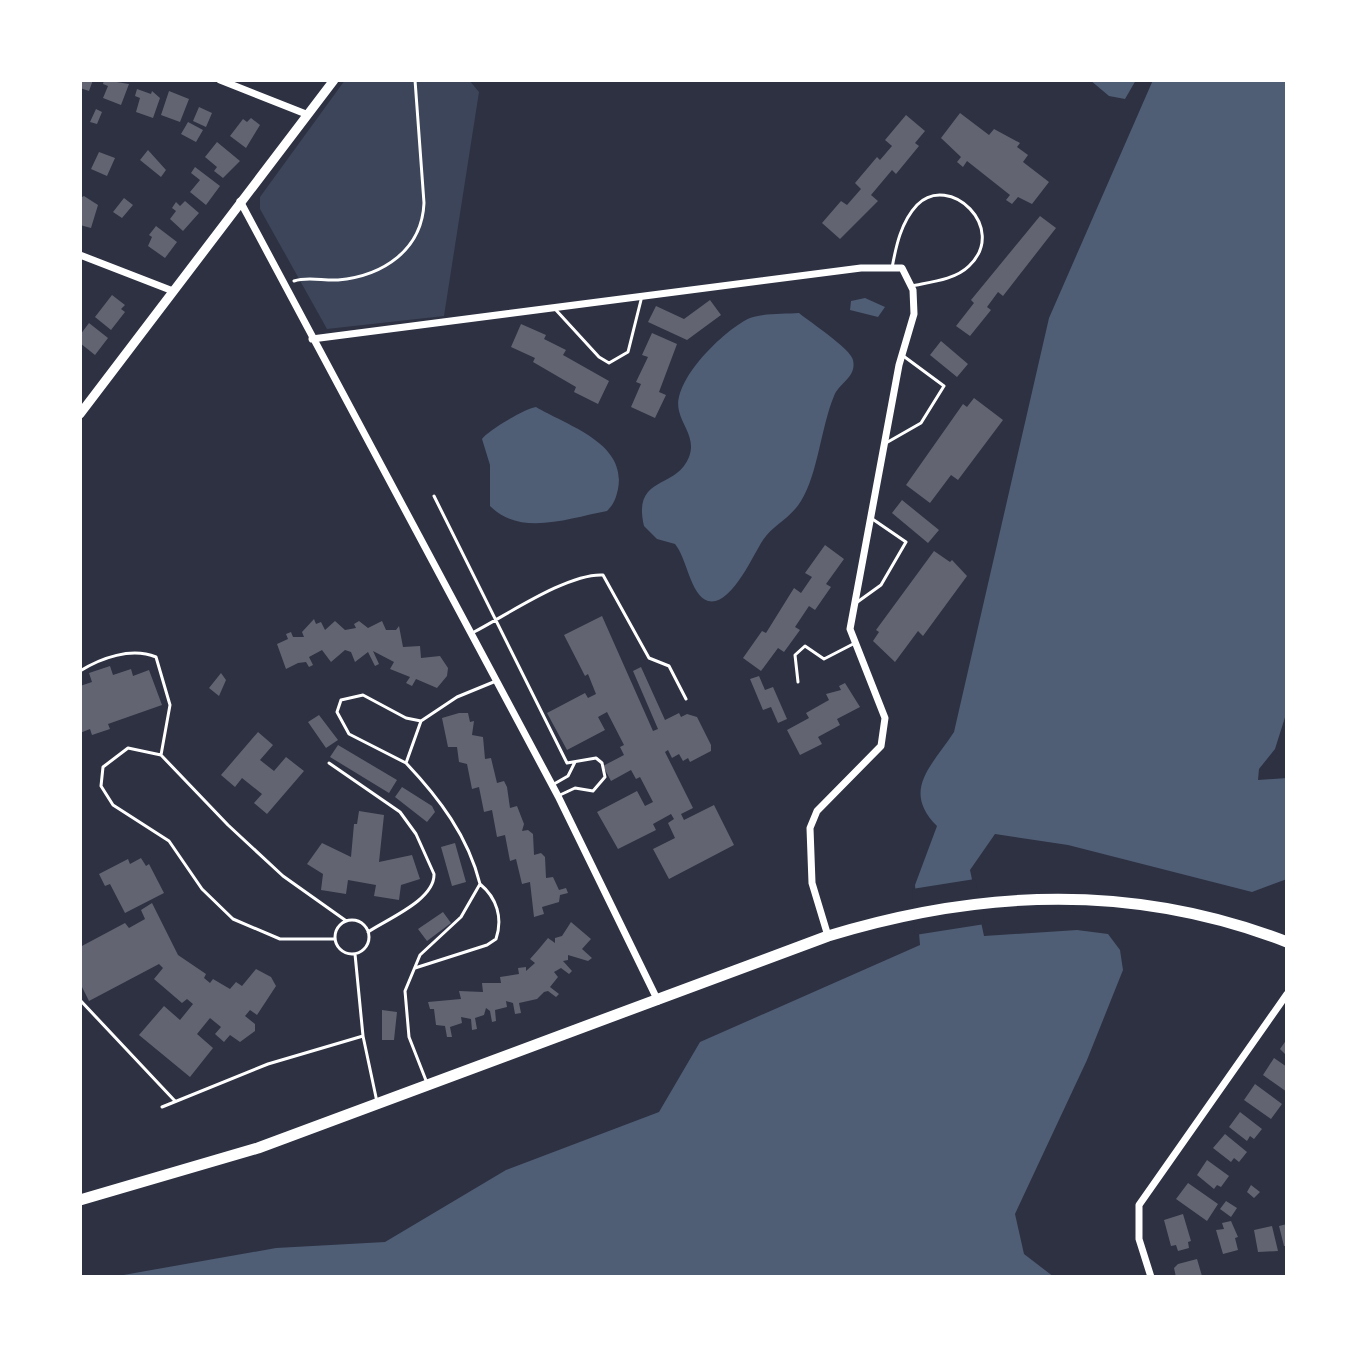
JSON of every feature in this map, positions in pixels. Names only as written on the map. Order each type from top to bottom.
[{"type":"main road","points":[[80,1200],[258,1148],[828,936],[910,913],[983,901],[1048,898],[1138,904],[1224,921],[1287,942]]},
{"type":"street","points":[[220,80],[306,114]]},
{"type":"street","points":[[80,414],[334,80]]},
{"type":"street","points":[[240,201],[558,796],[658,1001]]},
{"type":"street","points":[[80,255],[173,291]]},
{"type":"street","points":[[312,339],[861,268],[902,268],[911,286],[914,314],[902,355],[850,629],[885,718],[881,746],[817,811],[810,828],[812,883],[828,936]]},
{"type":"street","points":[[1151,1277],[1139,1239],[1139,1205],[1287,994]]},
{"type":"lane","points":[[892,268],[898,236],[917,205],[927,198],[946,196],[963,201],[981,223],[984,242],[980,253],[968,267],[951,277],[911,286]]},
{"type":"lane","points":[[554,308],[599,357],[609,363],[628,352],[642,296]]},
{"type":"lane","points":[[884,444],[921,423],[944,386],[902,355]]},
{"type":"lane","points":[[434,496],[567,763],[596,758],[602,763],[605,777],[593,791],[575,788],[558,796]]},
{"type":"lane","points":[[855,603],[881,585],[906,542],[871,518]]},
{"type":"lane","points":[[471,634],[579,579],[603,575],[649,658],[669,666],[686,699]]},
{"type":"lane","points":[[798,682],[795,655],[805,646],[824,659],[855,643]]},
{"type":"lane","points":[[80,671],[109,657],[136,653],[156,657],[170,705],[161,755]]},
{"type":"lane","points":[[406,763],[421,721],[457,697],[496,681]]},
{"type":"lane","points":[[414,968],[487,945],[496,939],[499,912],[489,892],[480,884],[476,865],[442,801],[406,763],[349,734],[337,712],[341,700],[363,695],[406,718],[421,721]]},
{"type":"lane","points":[[334,939],[280,939],[233,919],[202,889],[169,841],[113,805],[101,786],[103,767],[128,748],[161,755],[228,825],[283,876],[345,920],[362,922],[368,932],[368,943],[355,954]]},
{"type":"lane","points":[[552,785],[568,776],[575,762]]},
{"type":"lane","points":[[329,763],[400,812],[416,834],[434,874],[434,881],[425,895],[368,932]]},
{"type":"lane","points":[[428,1087],[409,1037],[405,991],[420,955],[461,917],[480,884]]},
{"type":"lane","points":[[334,939],[337,928],[345,920]]},
{"type":"lane","points":[[334,939],[344,952],[355,954]]},
{"type":"lane","points":[[355,954],[363,1036],[377,1106]]},
{"type":"lane","points":[[80,1000],[175,1101]]},
{"type":"lane","points":[[162,1107],[268,1064],[363,1036]]},
{"type":"path","points":[[284,285],[299,278],[338,280],[378,270],[405,251],[417,237],[423,222],[424,203],[415,80]]},
{"type":"shaded area","points":[[345,80],[469,80],[479,92],[444,316],[327,329],[260,209],[260,197]]},
{"type":"shaded area","points":[[1090,80],[1136,80],[1125,99],[1109,96]]},
{"type":"shaded area","points":[[1153,80],[1287,80],[1287,711],[1275,749],[1259,769],[1258,780],[1287,778],[1287,879],[1252,892],[1068,845],[995,834],[970,870],[984,936],[1077,930],[1108,934],[1120,950],[1123,970],[1087,1060],[1015,1214],[1024,1254],[1054,1277],[112,1277],[276,1248],[385,1242],[506,1170],[659,1112],[700,1042],[920,945],[915,885],[937,826],[926,813],[921,801],[921,789],[929,767],[954,732],[1049,318]]},
{"type":"shaded area","points":[[865,298],[885,307],[878,317],[850,310],[851,301]]},
{"type":"shaded area","points":[[799,313],[845,349],[851,355],[854,366],[834,396],[812,478],[801,501],[763,540],[733,588],[717,601],[708,601],[697,592],[675,544],[657,539],[644,526],[644,498],[650,490],[675,475],[689,457],[691,444],[679,411],[679,399],[683,385],[702,357],[727,333],[750,318]]},
{"type":"shaded area","points":[[536,407],[592,438],[613,459],[618,473],[618,489],[607,511],[561,521],[531,523],[516,521],[490,506],[490,465],[482,439],[507,420]]},
{"type":"pier","points":[[975,879],[985,924],[915,935],[912,889]]},
{"type":"building","points":[[80,80],[93,80],[89,91],[80,88]]},
{"type":"building","points":[[104,80],[129,84],[121,105],[103,98],[108,86],[103,84]]},
{"type":"building","points":[[137,89],[151,94],[152,91],[160,98],[153,118],[136,112],[140,98],[135,96]]},
{"type":"building","points":[[169,91],[189,99],[180,122],[161,115]]},
{"type":"building","points":[[199,107],[212,113],[206,127],[193,121]]},
{"type":"building","points":[[96,109],[102,112],[97,124],[90,122]]},
{"type":"building","points":[[960,113],[989,135],[994,129],[1020,143],[1017,147],[1028,155],[1023,162],[1049,182],[1032,204],[1018,197],[1012,204],[1006,200],[1010,195],[967,161],[963,167],[957,162],[961,157],[941,138]]},
{"type":"building","points":[[906,115],[925,131],[915,143],[919,146],[896,174],[892,170],[871,195],[878,201],[840,239],[822,223],[841,201],[847,205],[861,189],[855,183],[877,157],[880,160],[892,146],[885,140]]},
{"type":"building","points":[[251,118],[260,125],[246,148],[230,136],[243,119],[247,122]]},
{"type":"building","points":[[188,122],[203,130],[196,142],[181,134]]},
{"type":"building","points":[[217,142],[240,161],[223,178],[214,171],[217,167],[205,157]]},
{"type":"building","points":[[148,150],[166,170],[161,177],[140,160]]},
{"type":"building","points":[[99,152],[115,158],[107,176],[91,169]]},
{"type":"building","points":[[195,167],[220,186],[206,205],[190,192],[200,180],[191,173]]},
{"type":"building","points":[[84,196],[98,205],[91,228],[80,225],[80,198]]},
{"type":"building","points":[[124,198],[133,205],[122,218],[113,212]]},
{"type":"building","points":[[185,201],[199,213],[183,231],[170,219],[176,211],[172,208],[176,202],[180,206]]},
{"type":"building","points":[[1040,216],[1056,228],[1003,296],[998,292],[987,307],[991,310],[970,336],[956,326],[974,303],[971,300]]},
{"type":"building","points":[[156,226],[177,242],[165,258],[148,246],[152,237],[149,235]]},
{"type":"building","points":[[112,295],[125,305],[121,309],[125,312],[111,330],[95,317]]},
{"type":"building","points":[[710,300],[721,315],[687,340],[648,322],[656,306],[684,319]]},
{"type":"building","points":[[89,323],[108,338],[95,355],[80,343],[80,335]]},
{"type":"building","points":[[521,324],[546,335],[544,339],[566,350],[563,355],[609,381],[598,404],[574,392],[576,387],[533,362],[535,358],[511,347]]},
{"type":"building","points":[[652,333],[677,344],[659,392],[666,395],[655,418],[631,407],[641,384],[636,382],[648,357],[642,355]]},
{"type":"building","points":[[941,341],[968,364],[957,377],[930,355]]},
{"type":"building","points":[[974,398],[1003,420],[958,480],[951,475],[930,503],[906,485],[963,404],[967,407]]},
{"type":"building","points":[[902,500],[939,530],[928,543],[892,513]]},
{"type":"building","points":[[825,545],[844,559],[826,584],[831,587],[815,610],[809,606],[795,627],[800,630],[784,652],[778,648],[761,671],[743,658],[762,631],[766,633],[794,588],[801,593],[812,577],[805,573]]},
{"type":"building","points":[[934,551],[950,562],[952,560],[967,576],[923,636],[918,631],[895,662],[873,641],[879,632],[876,630]]},
{"type":"building","points":[[602,616],[653,731],[658,729],[633,671],[641,667],[665,720],[679,713],[681,717],[687,714],[697,717],[711,745],[711,751],[690,762],[688,758],[683,761],[679,754],[672,758],[668,750],[665,752],[693,808],[681,814],[684,820],[714,805],[734,845],[669,879],[653,849],[675,838],[668,823],[674,819],[671,814],[653,824],[656,830],[618,849],[597,812],[637,791],[645,806],[653,802],[640,777],[636,779],[631,770],[611,781],[603,766],[624,755],[620,747],[624,745],[607,712],[598,717],[605,730],[567,750],[547,713],[585,693],[588,698],[596,694],[588,674],[585,676],[564,635]]},
{"type":"building","points":[[314,619],[316,624],[321,622],[325,630],[335,621],[345,630],[356,628],[354,624],[359,621],[368,628],[382,621],[386,630],[396,630],[399,626],[403,647],[420,646],[421,658],[440,656],[448,668],[447,676],[437,688],[416,679],[412,686],[406,683],[410,677],[390,669],[394,662],[373,651],[379,664],[375,666],[368,652],[355,662],[351,652],[345,650],[331,662],[322,650],[309,657],[313,665],[309,667],[306,662],[298,663],[286,669],[277,644],[288,639],[286,634],[291,632],[293,637],[304,637],[302,632]]},
{"type":"building","points":[[110,666],[113,675],[131,669],[133,676],[149,670],[162,705],[108,724],[110,729],[92,735],[90,729],[80,733],[80,686],[92,682],[89,673]]},
{"type":"building","points":[[221,673],[226,680],[219,696],[209,688]]},
{"type":"building","points":[[759,676],[765,690],[773,687],[787,719],[778,723],[771,707],[763,710],[750,679]]},
{"type":"building","points":[[845,683],[860,707],[837,719],[840,725],[818,737],[822,744],[800,755],[787,730],[809,718],[806,713],[829,700],[826,694],[841,690],[839,686]]},
{"type":"building","points":[[468,713],[470,722],[474,721],[472,735],[483,737],[485,759],[491,758],[497,783],[504,781],[510,808],[517,806],[524,824],[522,831],[528,830],[533,834],[534,855],[541,853],[545,857],[546,878],[553,877],[559,890],[566,888],[568,893],[560,895],[559,902],[542,907],[544,914],[534,917],[530,882],[522,884],[516,859],[510,861],[505,835],[497,837],[492,810],[484,812],[479,787],[472,789],[467,764],[459,762],[457,747],[448,747],[442,718]]},
{"type":"building","points":[[319,715],[338,740],[326,748],[308,722]]},
{"type":"building","points":[[258,732],[273,745],[260,760],[274,771],[286,757],[304,771],[267,814],[254,803],[262,794],[242,778],[235,787],[221,775]]},
{"type":"building","points":[[338,745],[397,780],[389,793],[330,757]]},
{"type":"building","points":[[402,787],[432,806],[435,812],[427,822],[395,797]]},
{"type":"building","points":[[359,811],[384,815],[379,862],[412,855],[420,879],[401,885],[399,900],[374,896],[376,885],[348,880],[346,894],[321,890],[323,874],[307,864],[322,843],[351,857],[354,824],[357,824]]},
{"type":"building","points":[[455,843],[466,882],[452,886],[441,847]]},
{"type":"building","points":[[141,858],[146,866],[149,864],[164,893],[125,913],[110,884],[105,886],[99,874],[128,859],[130,864]]},
{"type":"building","points":[[152,903],[178,955],[206,974],[204,978],[210,983],[213,979],[230,989],[236,982],[242,986],[256,969],[271,977],[276,986],[257,1015],[250,1010],[245,1016],[255,1024],[255,1031],[240,1042],[230,1035],[224,1042],[215,1034],[221,1027],[210,1018],[197,1034],[213,1048],[190,1077],[139,1035],[164,1006],[180,1020],[193,1004],[187,999],[182,1003],[154,979],[163,968],[159,964],[89,1001],[80,983],[80,947],[125,923],[129,928],[145,919],[141,910]]},
{"type":"building","points":[[443,912],[451,923],[427,941],[418,929]]},
{"type":"building","points":[[571,922],[591,939],[582,949],[592,958],[588,961],[568,955],[568,960],[563,961],[572,971],[569,974],[561,968],[554,972],[558,977],[550,987],[559,994],[556,997],[548,991],[544,992],[537,999],[519,1003],[521,1013],[515,1014],[513,1003],[506,1001],[507,1007],[495,1010],[496,1021],[492,1022],[490,1011],[486,1008],[484,1015],[475,1018],[477,1029],[472,1030],[471,1019],[461,1017],[462,1023],[450,1027],[452,1037],[447,1037],[445,1026],[436,1025],[434,1009],[430,1009],[428,1002],[461,999],[459,991],[483,992],[482,983],[501,983],[500,977],[519,974],[518,968],[526,967],[526,971],[535,963],[530,959],[548,938],[555,943],[555,938],[562,936]]},
{"type":"building","points":[[382,1010],[397,1012],[394,1040],[382,1040]]},
{"type":"building","points":[[1287,1039],[1287,1056],[1280,1049]]},
{"type":"building","points":[[1274,1058],[1287,1067],[1287,1092],[1263,1075]]},
{"type":"building","points":[[1255,1084],[1282,1104],[1271,1119],[1244,1100]]},
{"type":"building","points":[[1240,1112],[1262,1129],[1254,1139],[1250,1136],[1247,1141],[1229,1127]]},
{"type":"building","points":[[1225,1134],[1247,1152],[1239,1162],[1234,1158],[1231,1162],[1213,1148]]},
{"type":"building","points":[[1207,1160],[1229,1176],[1221,1187],[1217,1185],[1214,1189],[1197,1175]]},
{"type":"building","points":[[1188,1183],[1218,1204],[1207,1221],[1176,1199]]},
{"type":"building","points":[[1251,1185],[1260,1192],[1254,1198],[1247,1192]]},
{"type":"building","points":[[1226,1201],[1237,1208],[1231,1217],[1220,1209]]},
{"type":"building","points":[[1183,1214],[1191,1241],[1188,1242],[1189,1248],[1178,1251],[1176,1245],[1171,1246],[1164,1220]]},
{"type":"building","points":[[1231,1221],[1238,1237],[1235,1238],[1238,1250],[1223,1254],[1216,1230],[1224,1229],[1222,1223]]},
{"type":"building","points":[[1287,1224],[1287,1246],[1284,1246],[1279,1226]]},
{"type":"building","points":[[1272,1226],[1278,1251],[1258,1252],[1254,1230]]},
{"type":"building","points":[[1197,1259],[1202,1276],[1176,1277],[1174,1268],[1178,1264]]}]
